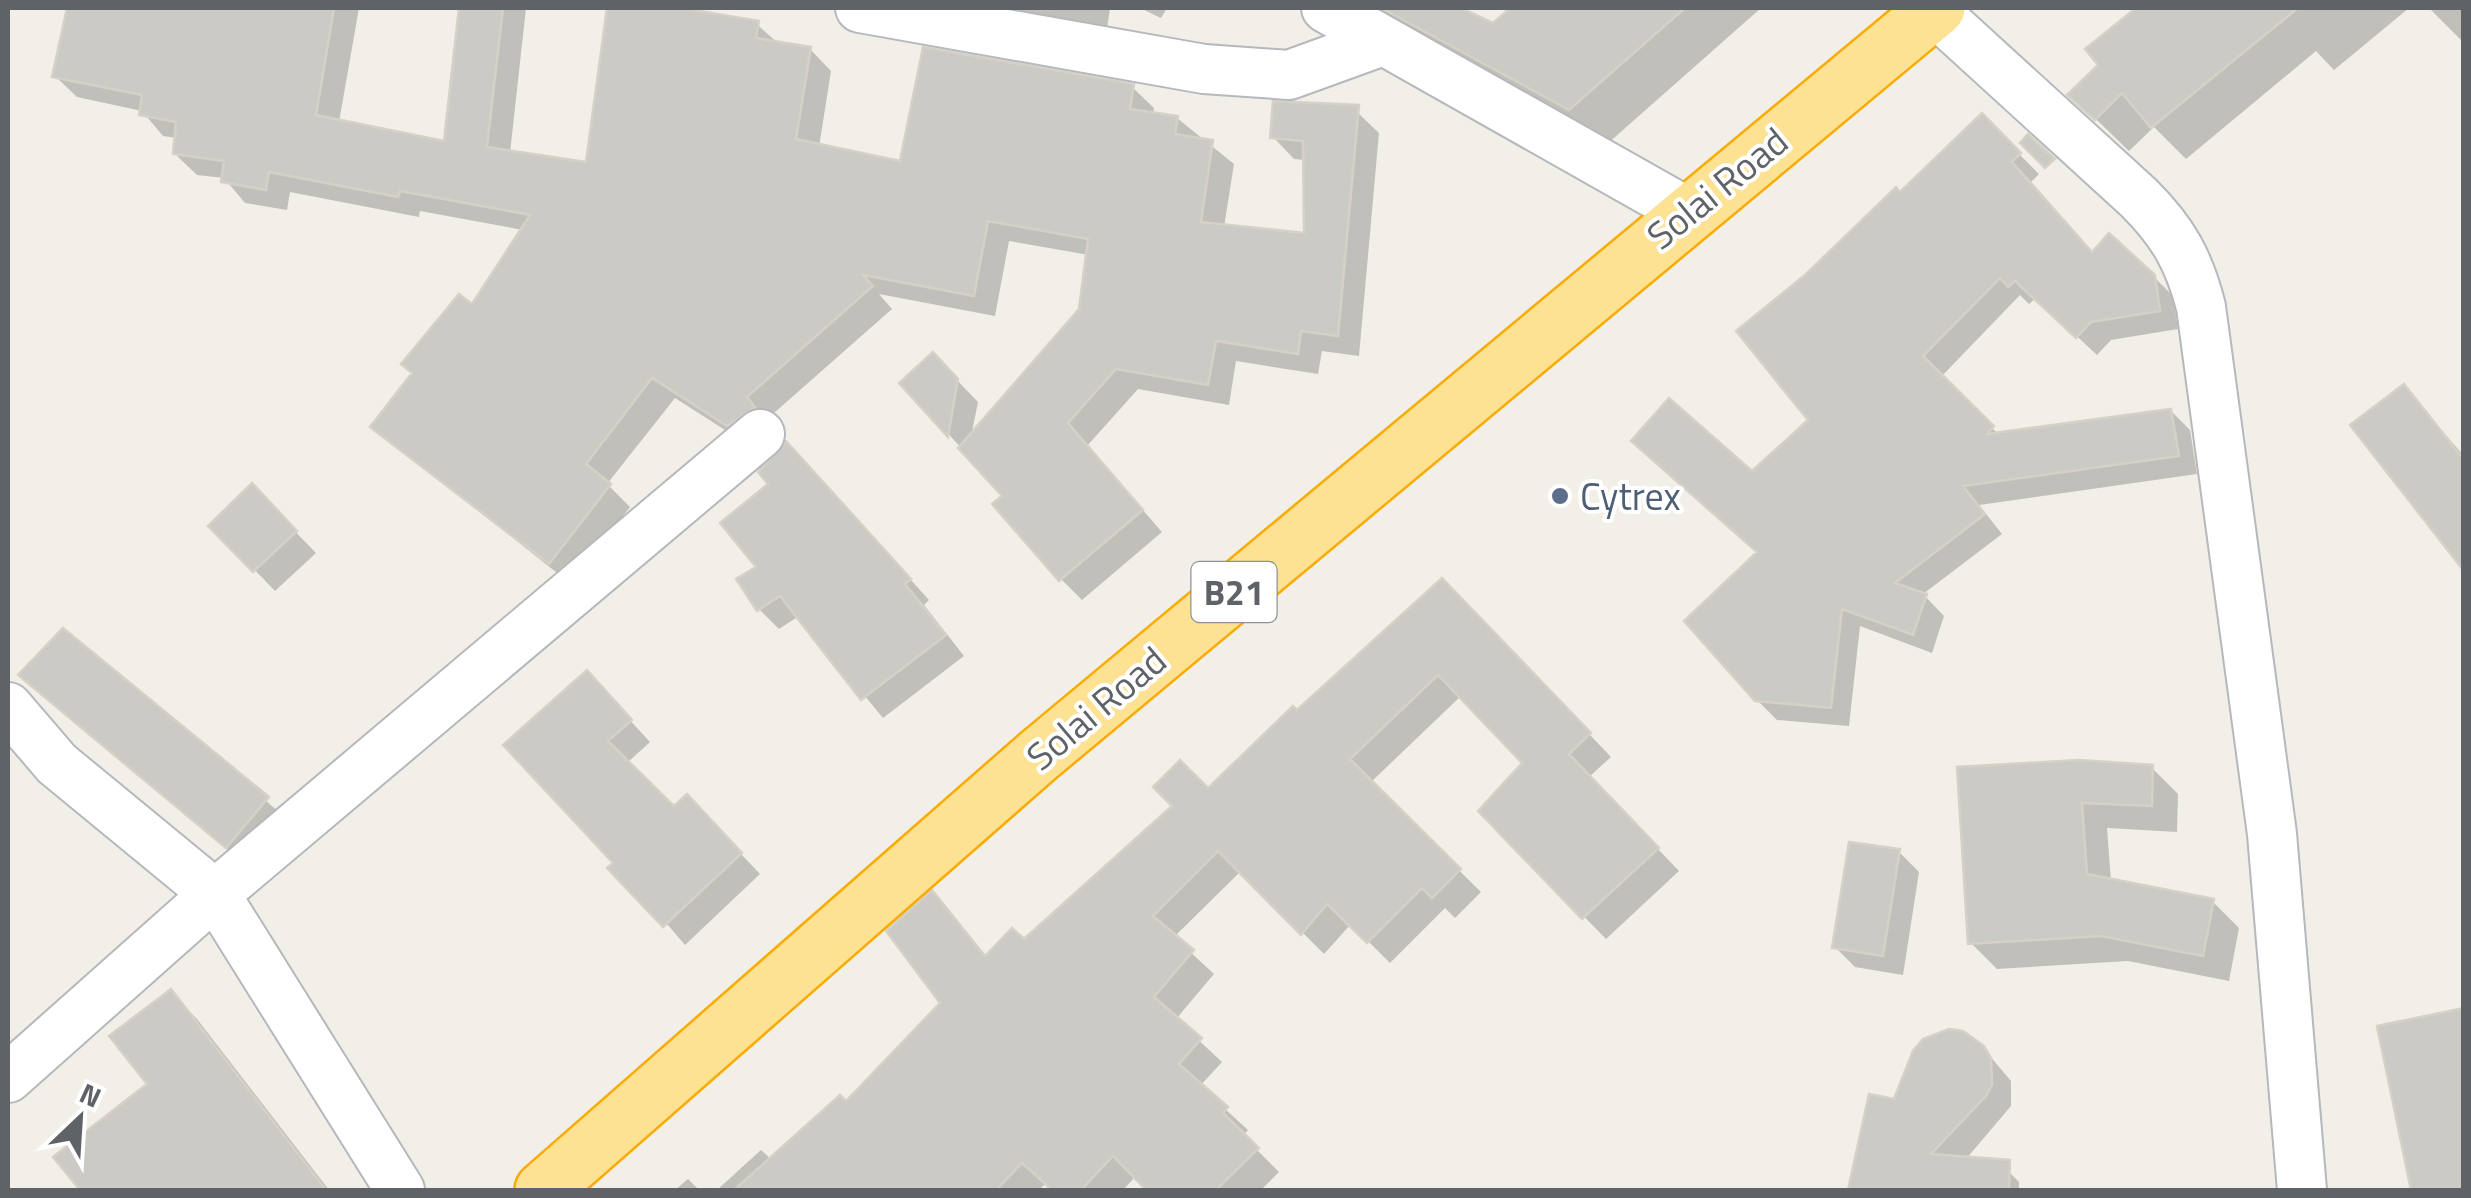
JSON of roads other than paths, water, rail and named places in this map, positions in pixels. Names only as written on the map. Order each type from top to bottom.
[{"type":"highway","name":"Solai Road","points":[[543,1190],[1038,756],[1935,9]]},
{"type":"street","points":[[860,8],[1204,69],[1255,73],[1289,75],[1380,42]]},
{"type":"street","points":[[1326,8],[1380,42],[1687,212]]},
{"type":"street","points":[[1935,9],[2160,218],[2190,263],[2201,307],[2272,834],[2302,1190]]},
{"type":"street","points":[[8,1078],[215,894],[760,434]]},
{"type":"street","points":[[8,707],[58,764],[215,894],[400,1190]]},
{"type":"place","name":"Cytrex","points":[[1560,496]]}]
